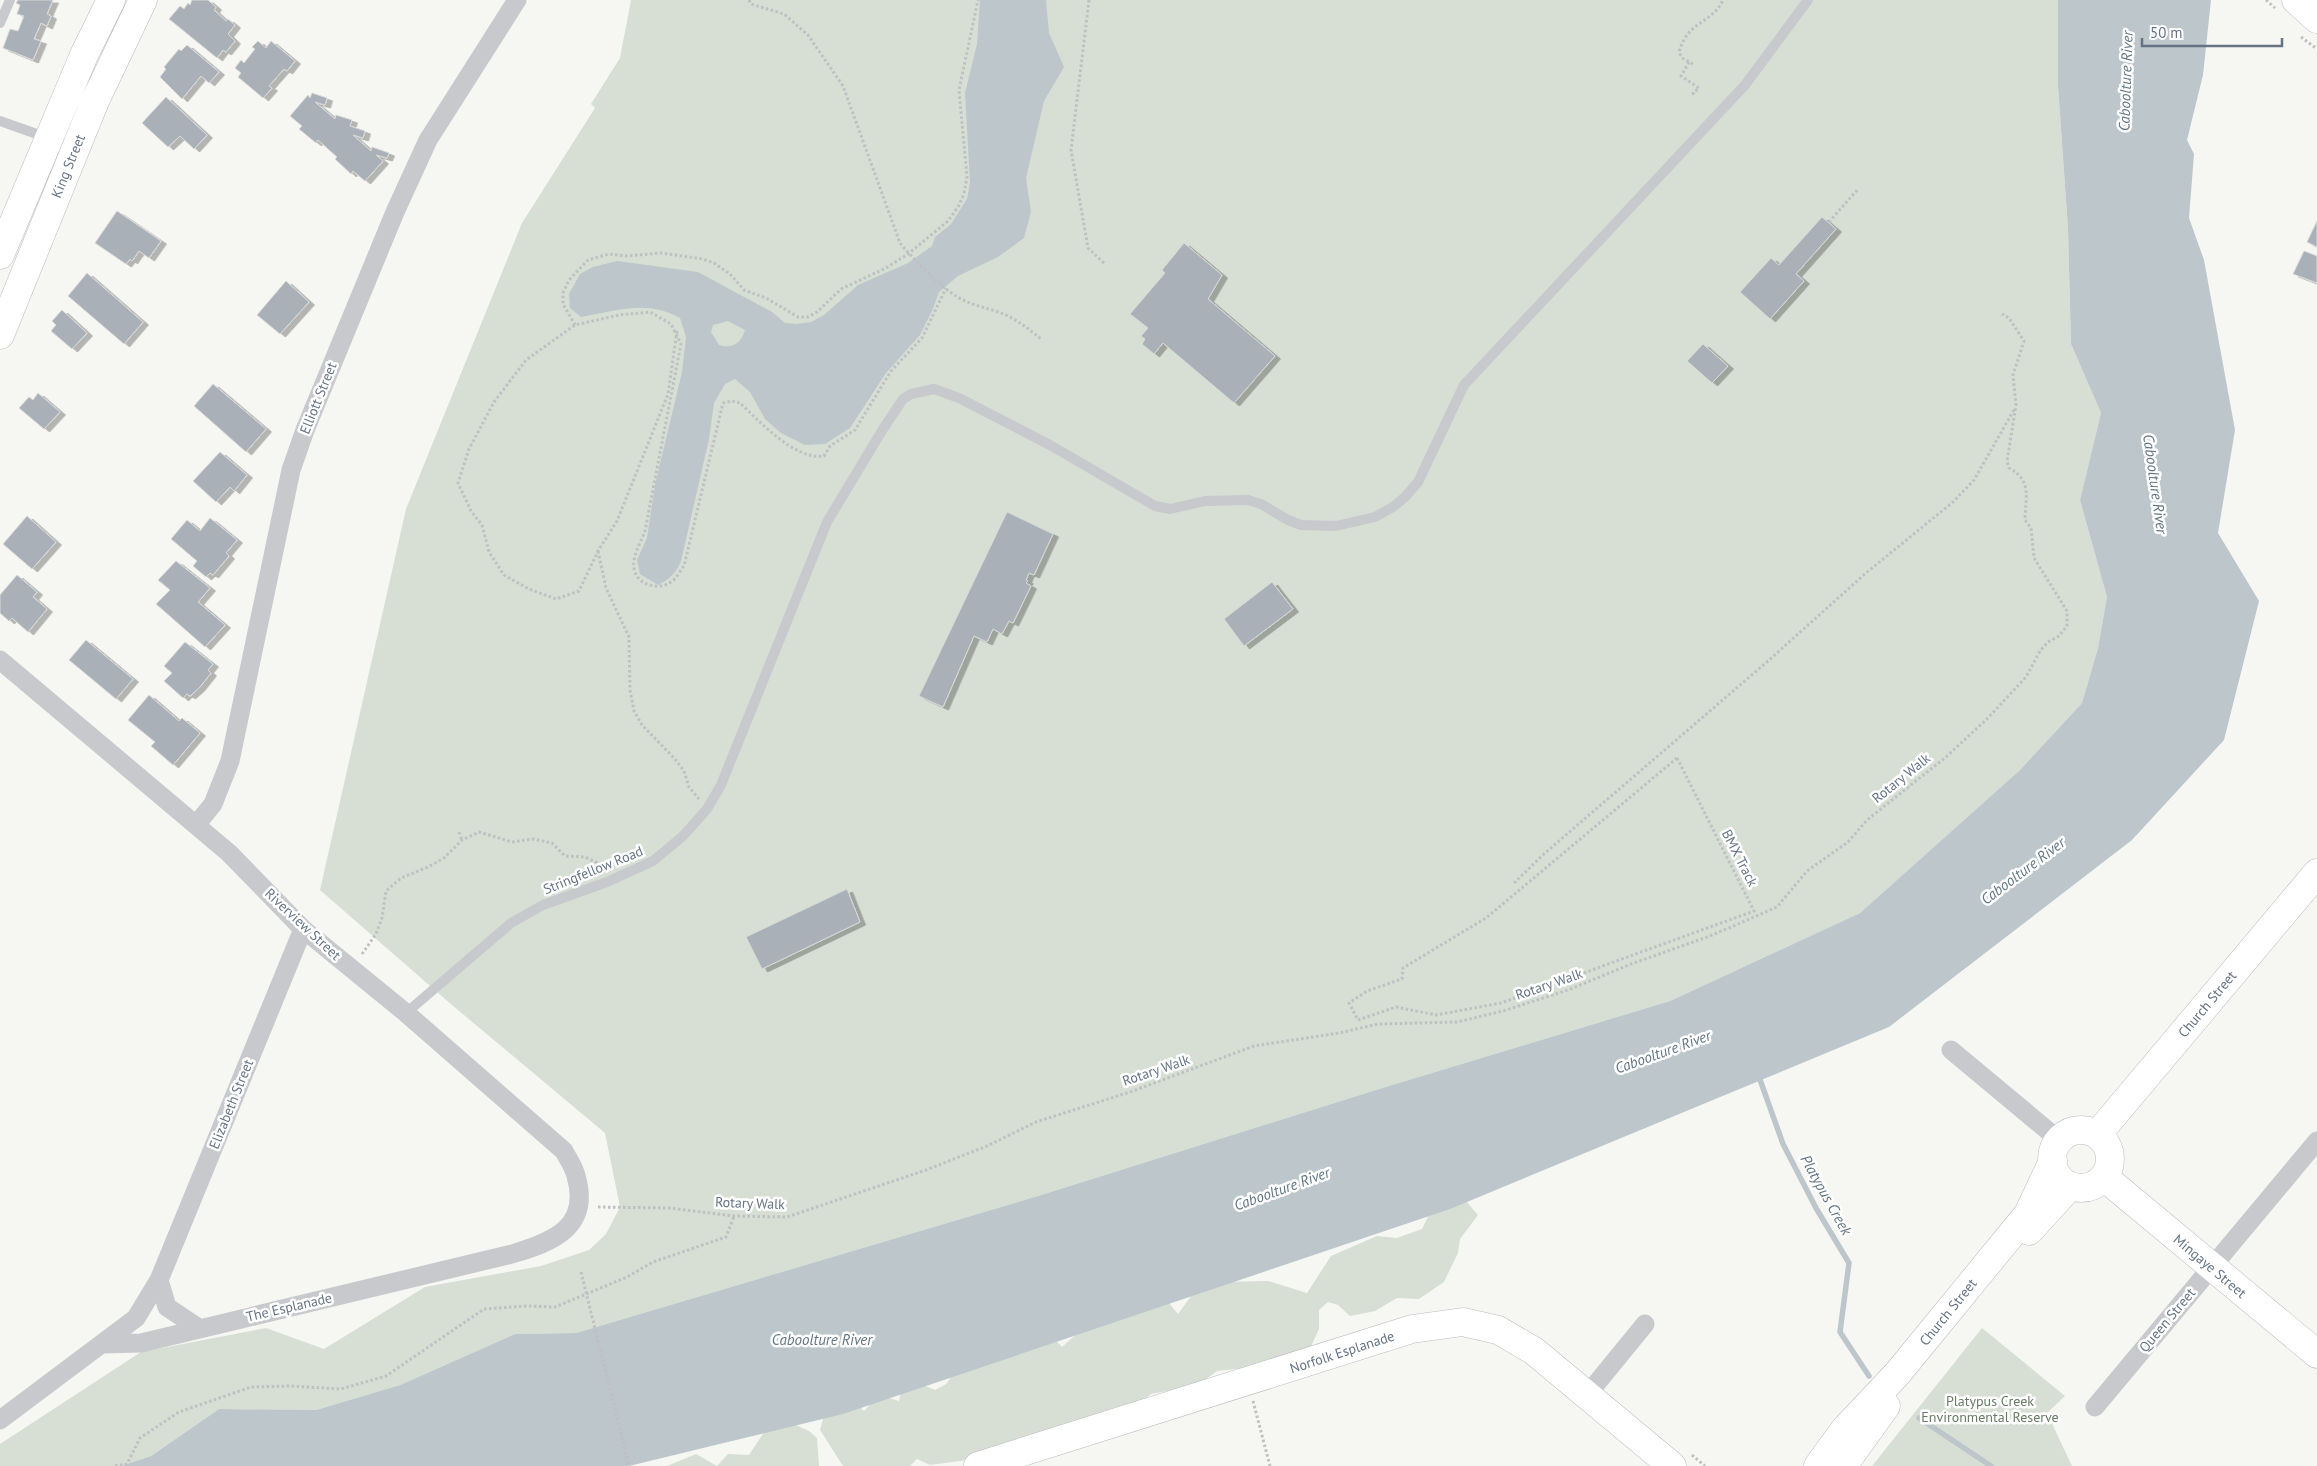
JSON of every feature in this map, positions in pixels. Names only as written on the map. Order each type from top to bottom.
[{"type":"street","name":"King Street","points":[[0,255],[92,39],[111,0]]},
{"type":"street","name":"King Street","points":[[0,335],[95,101],[143,0]]},
{"type":"street","name":"Elliott Street","points":[[196,825],[213,804],[230,761],[291,470],[304,430],[395,212],[428,140],[517,0]]},
{"type":"street","points":[[2296,0],[2317,19]]},
{"type":"street","name":"Riverview Street","points":[[0,660],[229,853],[303,929],[406,1014],[564,1151],[576,1175],[579,1204]]},
{"type":"street","name":"Church Street","points":[[2097,1134],[2317,873]]},
{"type":"street","name":"Elizabeth Street","points":[[102,1344],[136,1318],[159,1280],[303,929]]},
{"type":"street","points":[[1951,1050],[2056,1150],[2058,1176],[2070,1186],[2089,1187],[2104,1177],[2111,1159],[2104,1141],[2097,1134],[2082,1130],[2073,1131],[2056,1150]]},
{"type":"street","name":"Queen Street","points":[[2095,1407],[2317,1141]]},
{"type":"street","name":"Church Street","points":[[1853,1435],[1898,1374],[2028,1214],[2056,1150]]},
{"type":"street","name":"Mingaye Street","points":[[2104,1177],[2317,1354]]},
{"type":"street","name":"Church Street","points":[[1853,1435],[1904,1380],[2034,1224],[2070,1186]]},
{"type":"street","name":"The Esplanade","points":[[102,1344],[141,1343],[536,1247],[556,1238],[573,1223],[579,1204]]},
{"type":"street","points":[[159,1280],[167,1307],[200,1329]]},
{"type":"street","name":"Norfolk Esplanade","points":[[978,1466],[1412,1329],[1463,1322],[1498,1330],[1534,1350],[1672,1466]]},
{"type":"street","points":[[1588,1395],[1645,1324]]},
{"type":"street","points":[[0,1420],[102,1344]]},
{"type":"street","points":[[1818,1466],[1853,1435]]},
{"type":"street","points":[[1843,1466],[1853,1435]]},
{"type":"lane","points":[[0,23],[10,0]]},
{"type":"lane","name":"Stringfellow Road","points":[[406,1014],[511,923],[543,905],[607,882],[654,861],[683,836],[707,808],[721,785],[827,522],[903,400],[920,391],[934,389],[959,398],[1050,445],[1155,506],[1170,509],[1205,501],[1248,500],[1261,504],[1288,520],[1301,525],[1336,526],[1376,517],[1405,497],[1418,482],[1464,385],[1745,85],[1808,0]]},
{"type":"lane","points":[[0,121],[49,138]]},
{"type":"path","points":[[749,0],[751,4],[784,14],[796,24],[808,35],[843,86],[882,198],[900,243],[908,254],[955,296],[970,303],[1005,314],[1018,321],[1041,339]]},
{"type":"path","points":[[575,326],[563,304],[563,293],[569,280],[588,260],[609,254],[627,256],[661,253],[703,259],[714,263],[730,274],[744,290],[766,298],[798,318],[808,317],[817,312],[841,289],[886,268],[908,254],[948,221],[964,194],[967,178],[959,90],[978,0]]},
{"type":"path","points":[[1089,0],[1071,150],[1088,248],[1105,264]]},
{"type":"path","points":[[1695,96],[1693,93],[1699,88],[1681,76],[1691,63],[1682,58],[1679,52],[1681,43],[1697,23],[1710,17],[1719,9],[1724,0]]},
{"type":"path","points":[[1829,222],[1858,189]]},
{"type":"path","points":[[677,332],[668,394],[617,521],[598,551],[580,591],[556,599],[504,575],[489,552],[482,525],[471,511],[458,483],[469,449],[494,402],[526,360],[575,326],[619,314],[650,312],[671,324],[677,332],[682,344],[645,530],[634,558],[633,567],[636,576],[651,586],[658,588],[672,582],[684,566],[722,403],[732,401],[740,403],[781,442],[811,455],[824,456],[830,446],[855,430],[891,371],[922,338],[946,288]]},
{"type":"path","name":"Rotary Walk","points":[[598,1207],[669,1208],[734,1216],[787,1217],[926,1170],[987,1146],[1036,1122],[1130,1092],[1254,1046],[1340,1033],[1378,1024],[1457,1022],[1503,1011],[1568,990],[1631,964],[1710,936],[1777,907],[1807,871],[1848,842],[1867,820],[1946,757],[1988,718],[2026,677],[2040,651],[2048,642],[2059,636],[2067,626],[2067,611],[2034,558],[2030,528],[2026,520],[2028,502],[2026,486],[2018,473],[2009,468],[2007,461],[2016,405],[2013,375],[2024,341],[2009,318],[2002,314]]},
{"type":"path","points":[[1514,883],[1545,853],[1768,661],[1866,573],[1953,502],[1974,480],[2016,405]]},
{"type":"path","points":[[598,551],[606,588],[629,637],[630,690],[634,711],[642,725],[675,759],[684,771],[689,787],[707,808]]},
{"type":"path","name":"BMX Track","points":[[1677,758],[1754,911],[1501,1003],[1436,1015],[1396,1007],[1358,1020],[1349,1003],[1367,991],[1402,979],[1403,968],[1486,918],[1677,758]]},
{"type":"path","points":[[459,832],[462,840]]},
{"type":"path","points":[[351,969],[376,934],[382,918],[386,891],[401,878],[444,858],[462,840],[479,832],[512,842],[533,839],[552,843],[565,856],[585,857],[602,865],[607,882]]},
{"type":"path","points":[[115,1466],[127,1464],[140,1438],[179,1412],[251,1387],[291,1386],[341,1389],[386,1376],[484,1309],[526,1306],[555,1307],[626,1277],[653,1262],[726,1237],[734,1216]]},
{"type":"path","points":[[581,1272],[629,1466]]},
{"type":"path","points":[[1249,1382],[1270,1466]]},
{"type":"green space","points":[[631,0],[2058,0],[2058,86],[2068,229],[2071,344],[2101,413],[2080,500],[2107,597],[2098,648],[2082,703],[2020,770],[1860,913],[1670,1001],[1379,1089],[1038,1196],[576,1333],[515,1334],[400,1385],[316,1410],[219,1409],[151,1456],[121,1466],[0,1466],[0,1444],[141,1352],[266,1328],[324,1349],[425,1287],[541,1266],[589,1250],[606,1234],[620,1207],[605,1133],[452,1005],[320,890],[406,509],[522,223],[595,108],[591,104],[620,58]]},
{"type":"green space","points":[[1439,1194],[1460,1194],[1478,1215],[1460,1239],[1458,1253],[1444,1282],[1419,1299],[1397,1298],[1375,1311],[1350,1316],[1338,1305],[1328,1302],[1319,1310],[1319,1329],[1307,1355],[1255,1367],[1217,1371],[1198,1385],[1151,1394],[1130,1411],[975,1459],[930,1465],[917,1459],[910,1466],[843,1466],[820,1430],[827,1404],[847,1395],[864,1411],[879,1395],[899,1401],[901,1391],[921,1384],[935,1390],[946,1384],[959,1367],[1045,1329],[1062,1347],[1081,1330],[1165,1298],[1178,1314],[1194,1292],[1219,1282],[1268,1281],[1307,1293],[1331,1256],[1377,1236],[1397,1238],[1422,1229]]},
{"type":"green space","name":"Platypus Creek Environmental Reserve","points":[[1982,1328],[2065,1396],[2047,1413],[2072,1466],[1872,1466]]},
{"type":"green space","points":[[789,1422],[809,1431],[817,1438],[819,1466],[717,1466],[728,1454],[749,1455],[770,1423]]},
{"type":"green space","points":[[696,1454],[717,1466],[667,1466]]},
{"type":"water","points":[[980,0],[1046,0],[1049,33],[1064,67],[1044,101],[1026,178],[1031,212],[1024,238],[998,257],[958,276],[939,292],[920,335],[886,373],[850,428],[825,444],[805,445],[781,433],[765,419],[750,392],[735,379],[725,384],[714,403],[709,439],[681,561],[672,575],[658,585],[640,574],[637,560],[647,538],[655,485],[682,372],[686,337],[680,318],[656,309],[631,308],[581,317],[570,308],[569,294],[580,274],[593,267],[617,261],[698,272],[772,312],[785,323],[811,322],[824,315],[858,285],[908,263],[932,246],[935,237],[951,224],[967,199],[970,183],[965,93],[977,44]],"holes":[[[728,321],[745,330],[739,342],[728,346],[719,345],[711,332],[713,325]]]},
{"type":"water","name":"Caboolture River","points":[[2058,0],[2211,0],[2203,75],[2187,140],[2194,154],[2189,218],[2204,260],[2235,430],[2218,533],[2259,601],[2224,740],[2132,840],[1889,1027],[1450,1209],[843,1414],[629,1466],[121,1466],[151,1456],[219,1409],[316,1410],[400,1385],[515,1334],[576,1333],[1038,1196],[1379,1089],[1670,1001],[1860,913],[2020,770],[2082,703],[2098,648],[2107,597],[2080,500],[2101,413],[2071,344],[2068,229],[2058,86]]},
{"type":"building","points":[[18,0],[53,0],[47,14],[51,16],[47,26],[41,23],[34,39],[41,41],[33,60],[3,48],[10,29],[18,31],[24,16],[17,14],[20,5],[16,3]]},
{"type":"building","points":[[192,0],[208,0],[216,7],[214,10],[226,21],[228,19],[235,25],[228,34],[235,41],[226,52],[223,50],[217,58],[169,19],[180,6],[184,9],[188,3],[190,5]]},
{"type":"building","points":[[258,41],[266,48],[271,41],[295,61],[287,71],[284,69],[269,86],[272,88],[263,98],[238,77],[241,73],[235,68],[241,60],[244,63],[255,49],[252,47]]},
{"type":"building","points":[[187,45],[219,72],[209,83],[201,76],[182,99],[160,77],[166,69],[164,67],[179,49],[181,51]]},
{"type":"building","points":[[312,93],[327,98],[325,105],[315,102],[335,119],[336,115],[352,120],[350,126],[365,131],[363,138],[353,135],[371,151],[372,147],[389,153],[387,158],[376,155],[383,161],[365,181],[353,171],[351,174],[335,159],[337,157],[318,140],[316,143],[299,129],[302,126],[290,116],[308,95],[310,98]]},
{"type":"building","points":[[166,97],[207,135],[194,149],[180,136],[168,147],[142,123]]},
{"type":"building","points":[[117,211],[161,241],[149,258],[139,251],[132,261],[130,259],[126,264],[95,243]]},
{"type":"building","points":[[1822,217],[1836,229],[1796,274],[1804,281],[1770,319],[1740,292],[1771,258],[1779,265]]},
{"type":"building","points":[[2317,221],[2317,247],[2307,242]]},
{"type":"building","points":[[1184,243],[1222,275],[1208,299],[1275,356],[1234,403],[1163,343],[1154,354],[1142,344],[1145,339],[1141,336],[1148,328],[1130,314],[1165,273],[1162,270]]},
{"type":"building","points":[[2304,251],[2317,256],[2317,283],[2293,274]]},
{"type":"building","points":[[87,273],[143,322],[124,344],[68,296]]},
{"type":"building","points":[[286,281],[309,302],[280,334],[257,315]]},
{"type":"building","points":[[62,310],[87,333],[72,349],[51,331],[56,325],[52,321]]},
{"type":"building","points":[[1703,344],[1728,366],[1712,383],[1687,361]]},
{"type":"building","points":[[213,384],[266,429],[246,452],[194,406]]},
{"type":"building","points":[[38,393],[60,412],[44,429],[19,408],[29,397],[33,400]]},
{"type":"building","points":[[220,452],[247,475],[234,491],[230,487],[216,502],[193,481]]},
{"type":"building","points":[[1007,512],[1053,534],[1034,575],[1029,573],[1026,583],[1031,586],[1013,623],[1009,621],[1002,634],[993,629],[987,642],[974,636],[943,707],[919,696]]},
{"type":"building","points":[[27,516],[56,542],[32,569],[3,544]]},
{"type":"building","points":[[210,518],[237,540],[226,553],[229,556],[213,575],[210,573],[206,577],[193,566],[197,561],[171,539],[187,520],[200,531]]},
{"type":"building","points":[[176,561],[210,588],[198,602],[225,625],[205,647],[156,604],[170,590],[158,580]]},
{"type":"building","points":[[17,575],[37,592],[33,597],[47,609],[28,632],[12,618],[9,621],[0,613],[0,595]]},
{"type":"building","points":[[1272,582],[1293,609],[1244,646],[1224,619]]},
{"type":"building","points":[[86,640],[133,679],[116,699],[69,660]]},
{"type":"building","points":[[185,642],[213,664],[208,670],[211,673],[199,688],[190,696],[187,694],[183,698],[164,681],[172,673],[164,666]]},
{"type":"building","points":[[149,695],[179,721],[182,718],[200,733],[173,765],[151,746],[155,742],[128,720]]},
{"type":"building","points":[[847,889],[860,922],[762,969],[746,937]]},
{"type":"waterway","name":"Platypus Creek","points":[[1758,1074],[1783,1144],[1816,1208],[1849,1263],[1840,1332],[1869,1376]]},
{"type":"waterway","name":"Platypus Creek","points":[[1919,1418],[1991,1466]]}]
